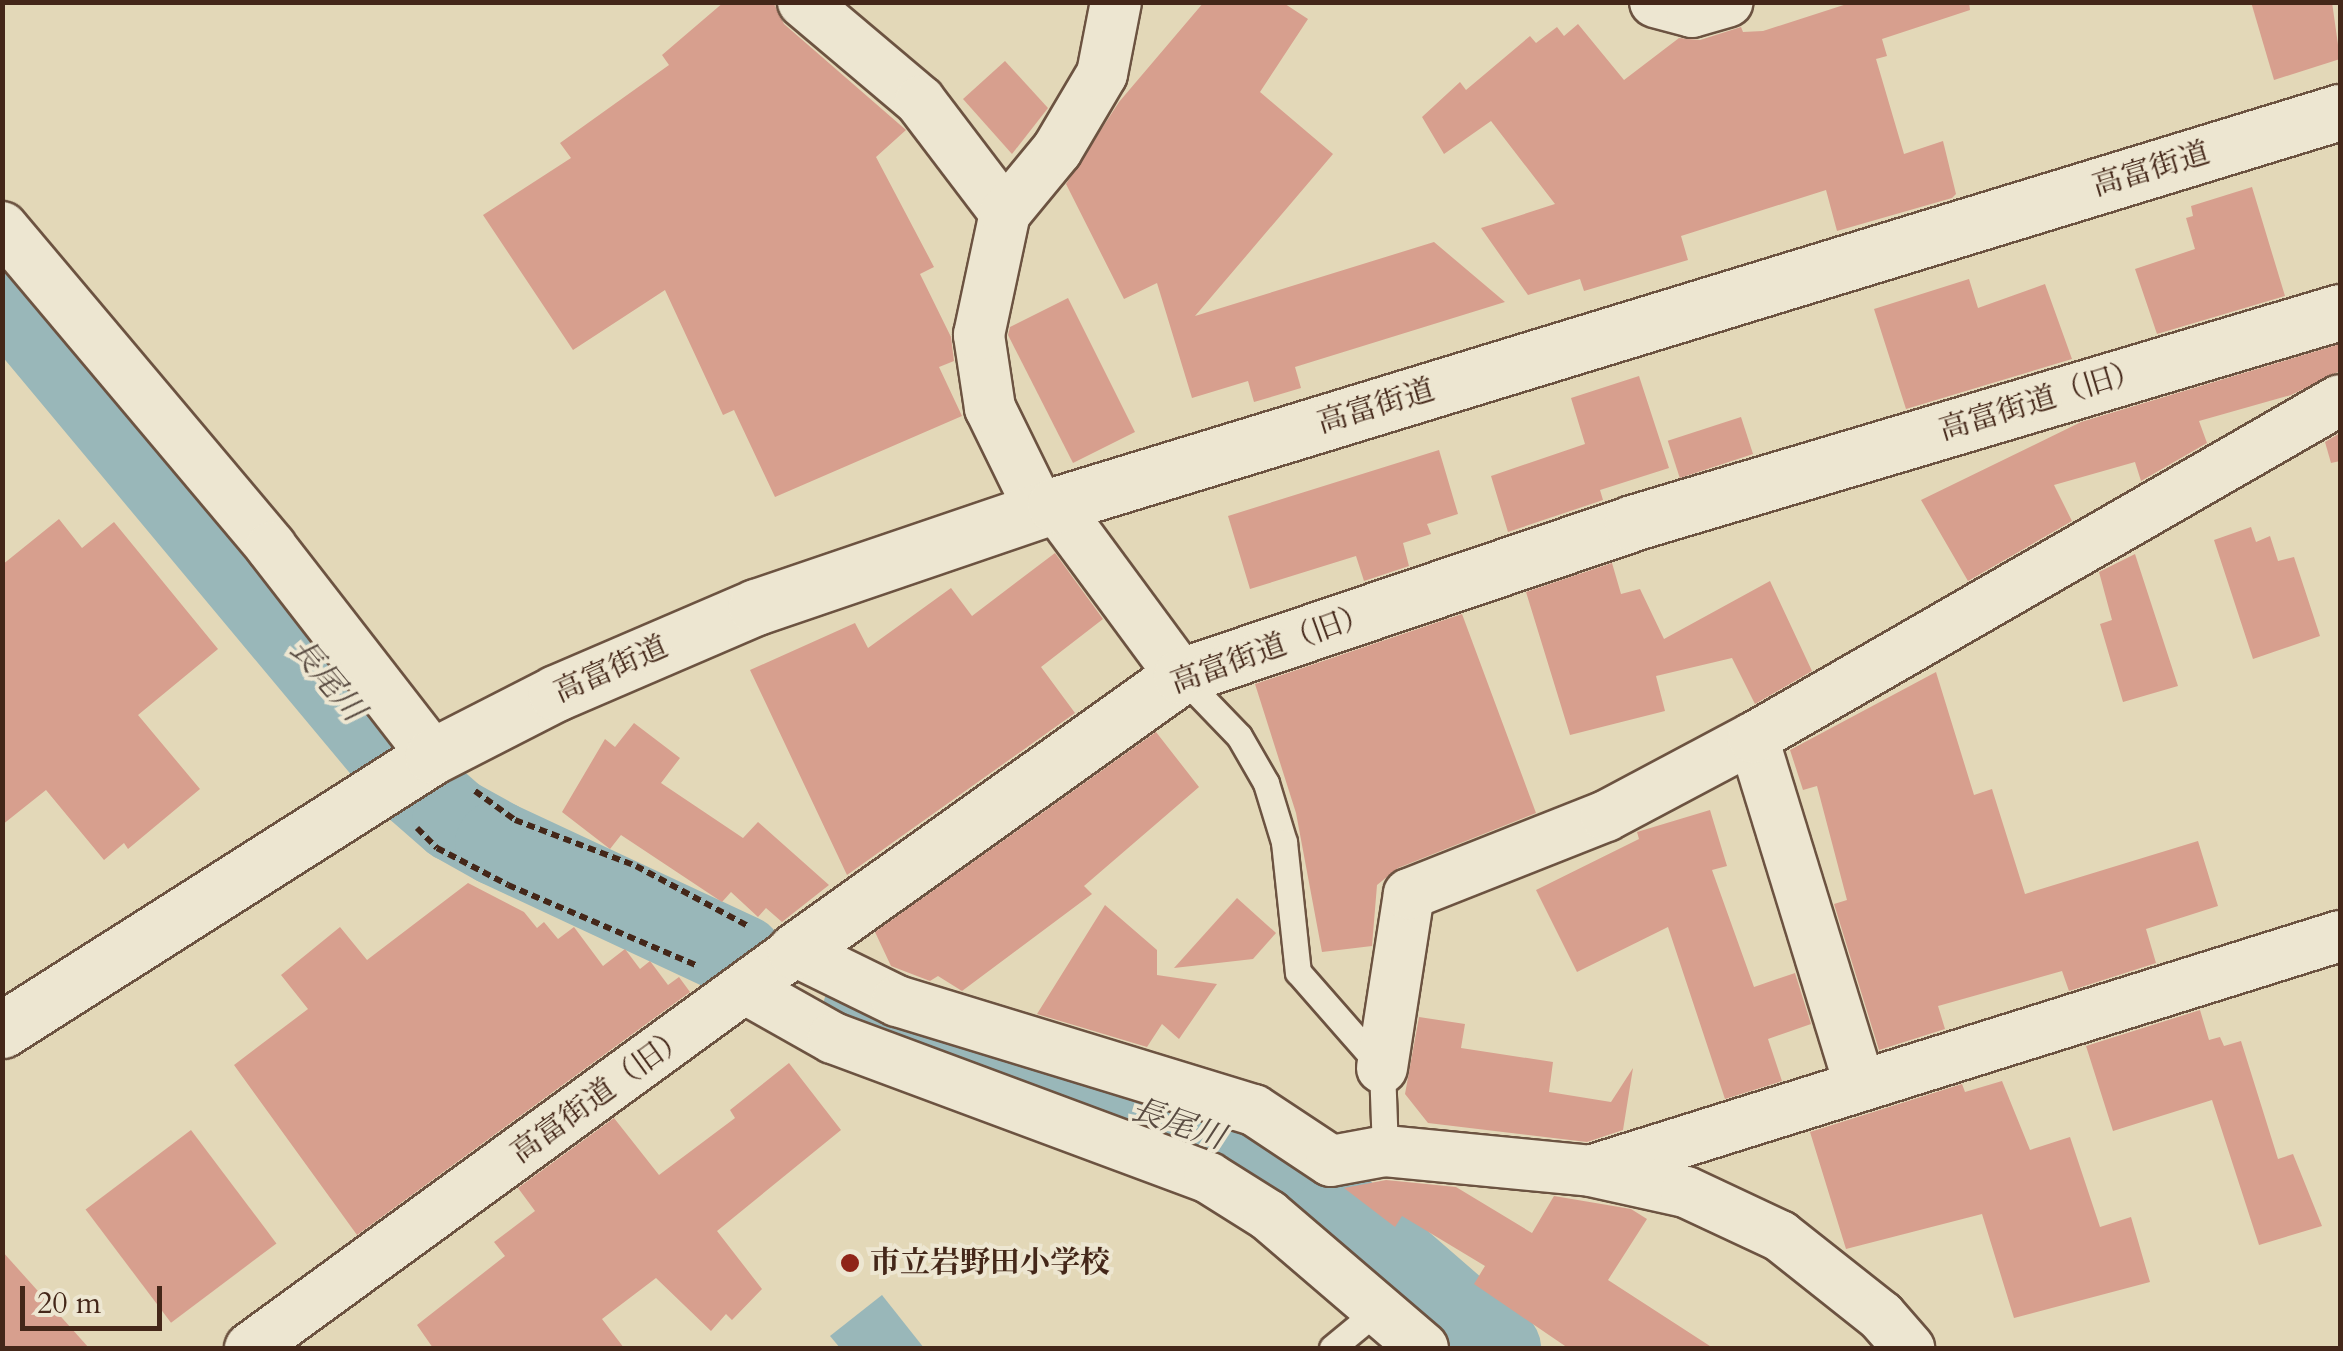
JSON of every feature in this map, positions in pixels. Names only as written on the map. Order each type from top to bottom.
[{"type":"street","points":[[803,2],[920,101],[1005,212]]},
{"type":"street","points":[[1116,2],[1102,74],[1057,150],[1005,212],[979,334],[990,408],[1048,508],[1181,676]]},
{"type":"street","points":[[1655,2],[1692,12],[1728,2]]},
{"type":"street","name":"高富街道","points":[[382,793],[433,756],[556,693],[756,607],[1048,508],[2340,112]]},
{"type":"street","points":[[2,227],[272,547],[433,756]]},
{"type":"street","name":"高富街道（旧）","points":[[250,1348],[1181,676],[1632,522],[2340,312]]},
{"type":"street","points":[[1382,1068],[1409,894],[1606,816],[1753,738],[2340,400]]},
{"type":"street","points":[[1753,738],[1860,1086]]},
{"type":"street","points":[[2,1030],[382,793]]},
{"type":"street","points":[[1591,1171],[2340,936]]},
{"type":"street","points":[[795,951],[1151,1115],[1209,1178],[1274,1210],[1423,1348]]},
{"type":"street","points":[[746,990],[832,1038],[1151,1115],[1254,1110],[1326,1166]]},
{"type":"street","points":[[1274,1210],[1326,1166],[1385,1151],[1591,1171],[1686,1192],[1780,1236],[1881,1316],[1909,1348]]},
{"type":"lane","points":[[1181,676],[1238,736],[1266,783],[1284,842],[1298,972],[1382,1068],[1385,1151]]},
{"type":"lane","points":[[1332,1348],[1379,1309]]},
{"type":"path","points":[[433,756],[515,820],[636,866],[795,951]]},
{"type":"path","points":[[382,793],[437,848],[746,990]]},
{"type":"water","points":[[882,1295],[924,1348],[840,1348],[830,1336]]},
{"type":"building","points":[[724,2],[773,2],[784,24],[906,130],[876,157],[934,267],[920,274],[951,337],[954,361],[939,367],[962,416],[775,497],[734,410],[723,415],[665,290],[573,350],[483,215],[571,158],[560,143],[669,65],[662,55]]},
{"type":"building","points":[[1204,2],[1282,2],[1308,19],[1260,92],[1333,154],[1195,316],[1434,242],[1505,302],[1295,367],[1301,388],[1254,402],[1248,381],[1192,398],[1157,283],[1124,299],[1066,184],[1119,102]]},
{"type":"building","points":[[1853,2],[1969,2],[1970,10],[1882,39],[1887,56],[1876,59],[1904,154],[1943,141],[1956,194],[1952,198],[1837,231],[1826,190],[1681,236],[1688,260],[1584,291],[1580,279],[1528,295],[1481,228],[1555,204],[1491,121],[1444,154],[1422,117],[1460,82],[1466,90],[1530,36],[1536,43],[1557,27],[1564,36],[1578,24],[1624,80],[1679,38],[1700,40],[1741,27],[1743,32],[1763,31]]},
{"type":"building","points":[[2251,2],[2332,2],[2340,59],[2274,80]]},
{"type":"building","points":[[1005,61],[1048,108],[1012,154],[963,99]]},
{"type":"building","points":[[2252,187],[2285,296],[2157,334],[2135,269],[2195,249],[2186,218],[2193,216],[2191,206]]},
{"type":"building","points":[[1969,279],[1978,308],[2045,284],[2072,359],[1906,409],[1874,309]]},
{"type":"building","points":[[1068,298],[1135,432],[1073,463],[1008,335],[1010,327]]},
{"type":"building","points":[[2340,344],[2340,371],[2291,395],[2199,421],[2207,443],[2141,481],[2135,462],[2054,485],[2072,521],[1968,581],[1921,500],[2081,422]]},
{"type":"building","points":[[1639,376],[1669,468],[1600,490],[1603,500],[1508,532],[1491,476],[1585,444],[1571,398]]},
{"type":"building","points":[[1741,417],[1753,454],[1680,478],[1668,441]]},
{"type":"building","points":[[2340,433],[2340,461],[2331,463],[2325,442]]},
{"type":"building","points":[[1439,450],[1458,514],[1427,524],[1431,534],[1403,543],[1409,566],[1364,581],[1356,556],[1250,589],[1228,516]]},
{"type":"building","points":[[59,519],[82,548],[114,522],[218,649],[138,715],[200,789],[128,849],[124,843],[104,860],[46,790],[2,825],[2,565]]},
{"type":"building","points":[[2251,527],[2256,542],[2270,536],[2278,561],[2294,557],[2320,636],[2253,659],[2214,540]]},
{"type":"building","points":[[1055,553],[1103,619],[1041,667],[1075,713],[847,875],[750,670],[855,623],[868,648],[951,588],[972,616]]},
{"type":"building","points":[[2135,554],[2178,686],[2123,702],[2100,624],[2112,620],[2099,572]]},
{"type":"building","points":[[1612,563],[1621,594],[1640,589],[1664,639],[1770,581],[1812,671],[1755,704],[1732,658],[1656,676],[1665,711],[1570,735],[1526,592]]},
{"type":"building","points":[[1462,614],[1536,813],[1398,868],[1377,885],[1372,946],[1322,952],[1296,813],[1255,684]]},
{"type":"building","points":[[1936,672],[1974,795],[1992,789],[2025,894],[2198,841],[2218,906],[2146,929],[2156,963],[2069,991],[2062,971],[1938,1006],[1945,1029],[1879,1050],[1834,904],[1847,900],[1817,786],[1803,790],[1790,750]]},
{"type":"building","points":[[634,723],[680,758],[661,783],[743,838],[758,822],[829,885],[782,922],[766,908],[758,917],[731,892],[722,902],[621,835],[610,849],[562,812],[605,739],[615,747]]},
{"type":"building","points":[[1156,732],[1199,787],[1084,886],[1092,894],[962,991],[938,976],[930,981],[891,966],[875,932]]},
{"type":"building","points":[[1710,810],[1727,866],[1712,870],[1754,987],[1795,973],[1811,1024],[1768,1039],[1782,1081],[1725,1099],[1668,927],[1577,972],[1536,890],[1639,839],[1637,832]]},
{"type":"building","points":[[468,883],[524,912],[537,928],[544,922],[558,939],[574,927],[603,966],[625,949],[640,969],[650,961],[668,985],[679,977],[690,992],[357,1235],[234,1065],[308,1009],[281,975],[340,927],[367,960]]},
{"type":"building","points":[[1237,898],[1276,933],[1253,959],[1174,968]]},
{"type":"building","points":[[1105,905],[1157,950],[1157,975],[1217,984],[1179,1039],[1162,1024],[1147,1047],[1037,1014]]},
{"type":"building","points":[[2200,1010],[2209,1040],[2220,1037],[2224,1046],[2241,1041],[2278,1159],[2293,1154],[2322,1226],[2259,1245],[2212,1100],[2113,1131],[2086,1046]]},
{"type":"building","points":[[1419,1017],[1465,1024],[1461,1048],[1553,1062],[1549,1092],[1611,1102],[1633,1068],[1623,1130],[1587,1142],[1428,1123],[1405,1094]]},
{"type":"building","points":[[789,1063],[841,1130],[717,1231],[762,1289],[732,1320],[726,1314],[711,1331],[656,1278],[602,1319],[624,1348],[433,1348],[417,1325],[505,1256],[494,1242],[535,1211],[518,1188],[614,1118],[659,1175],[735,1118],[730,1110]]},
{"type":"building","points":[[2002,1081],[2030,1150],[2070,1137],[2100,1227],[2131,1217],[2150,1282],[2014,1318],[1982,1214],[1846,1249],[1810,1132],[1962,1084],[1965,1092]]},
{"type":"building","points":[[191,1130],[276,1243],[171,1323],[86,1209]]},
{"type":"building","points":[[1386,1180],[1456,1187],[1532,1233],[1554,1196],[1631,1209],[1647,1219],[1608,1280],[1713,1348],[1568,1348],[1474,1284],[1485,1266],[1402,1216],[1395,1227],[1344,1188]]},
{"type":"building","points":[[2,1251],[89,1348],[2,1348]]},
{"type":"waterway","name":"長尾川","points":[[2,290],[415,785],[454,819],[497,843],[741,957]]},
{"type":"waterway","name":"長尾川","points":[[864,1012],[1010,1074],[1217,1131],[1339,1210],[1498,1348]]},
{"type":"place","name":"市立岩野田小学校","points":[[850,1263]]}]
